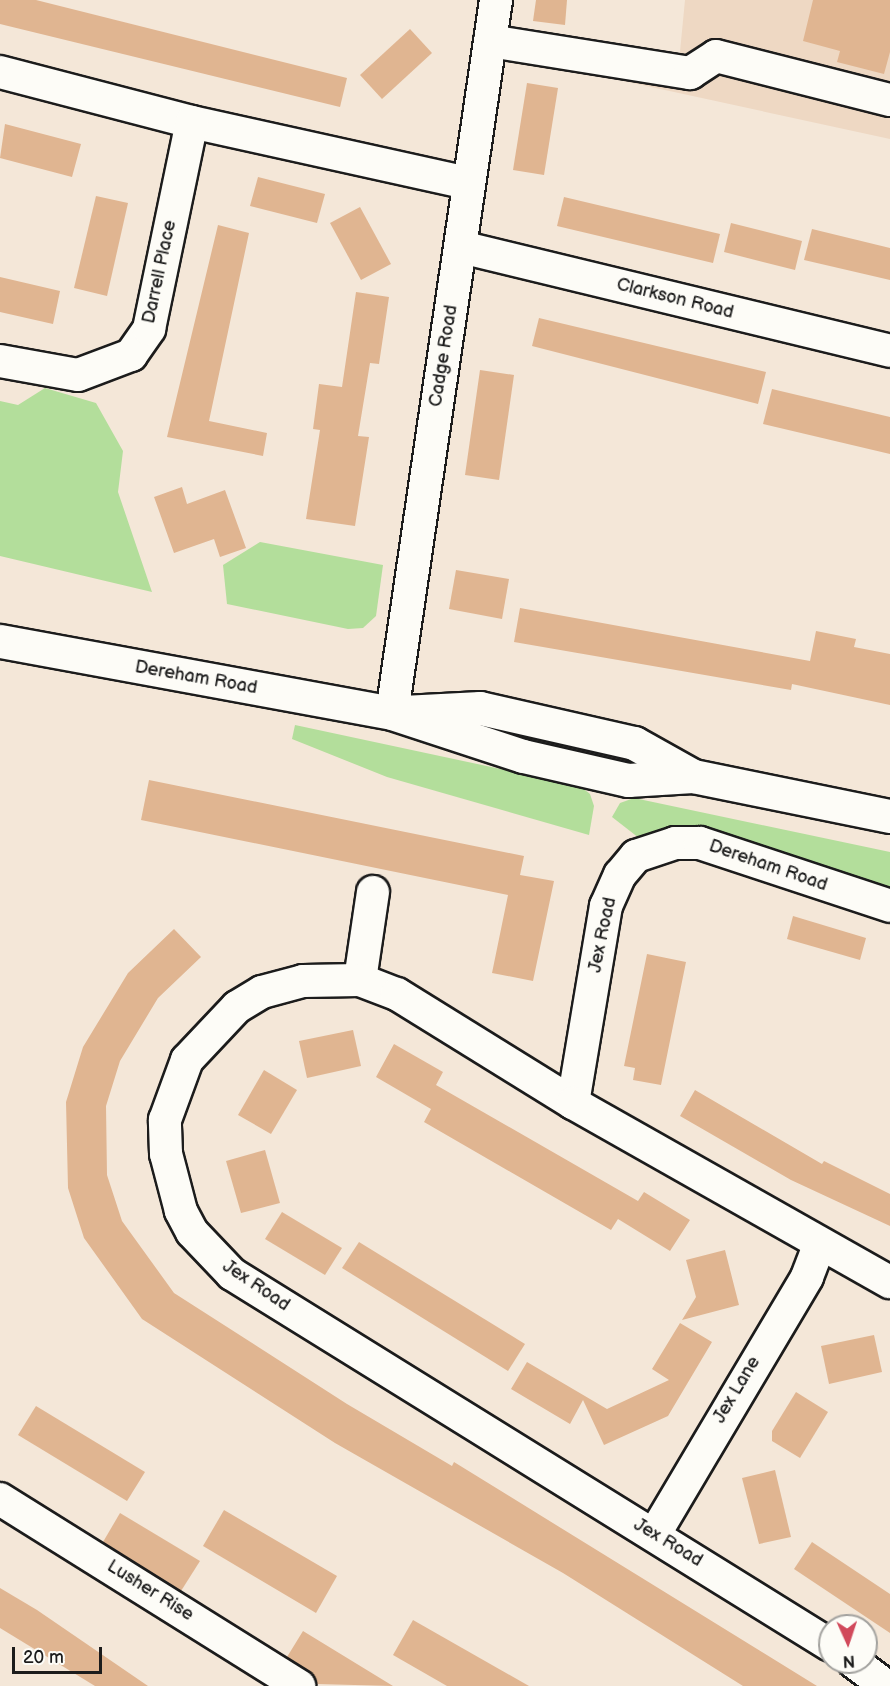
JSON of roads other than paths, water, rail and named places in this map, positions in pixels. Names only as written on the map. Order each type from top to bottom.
[{"type":"highway","name":"Dereham Road","points":[[0,642],[392,713],[480,708],[634,743],[693,776],[890,816]]},
{"type":"street","name":"Cadge Road","points":[[392,713],[496,0]]},
{"type":"street","points":[[490,41],[690,73],[716,56],[890,100]]},
{"type":"street","points":[[0,72],[192,122],[468,183]]},
{"type":"street","name":"Darrell Place","points":[[0,361],[78,375],[131,355],[149,329],[192,122]]},
{"type":"street","name":"Clarkson Road","points":[[460,247],[890,351]]},
{"type":"street","name":"Dereham Road","points":[[620,875],[636,856],[652,848],[700,843],[890,906]]},
{"type":"street","name":"Jex Road","points":[[573,1103],[606,906],[620,875]]},
{"type":"street","points":[[360,980],[374,892]]},
{"type":"street","name":"Jex Road","points":[[818,1638],[232,1274],[192,1232],[181,1211],[166,1155],[165,1120],[187,1060],[219,1022],[262,992],[303,981],[360,980],[397,994],[573,1103],[819,1245],[890,1282]]},
{"type":"street","name":"Jex Lane","points":[[654,1535],[807,1277],[819,1245]]},
{"type":"street","name":"Lusher Rise","points":[[0,1499],[299,1686]]},
{"type":"street","points":[[870,1674],[886,1686]]}]
